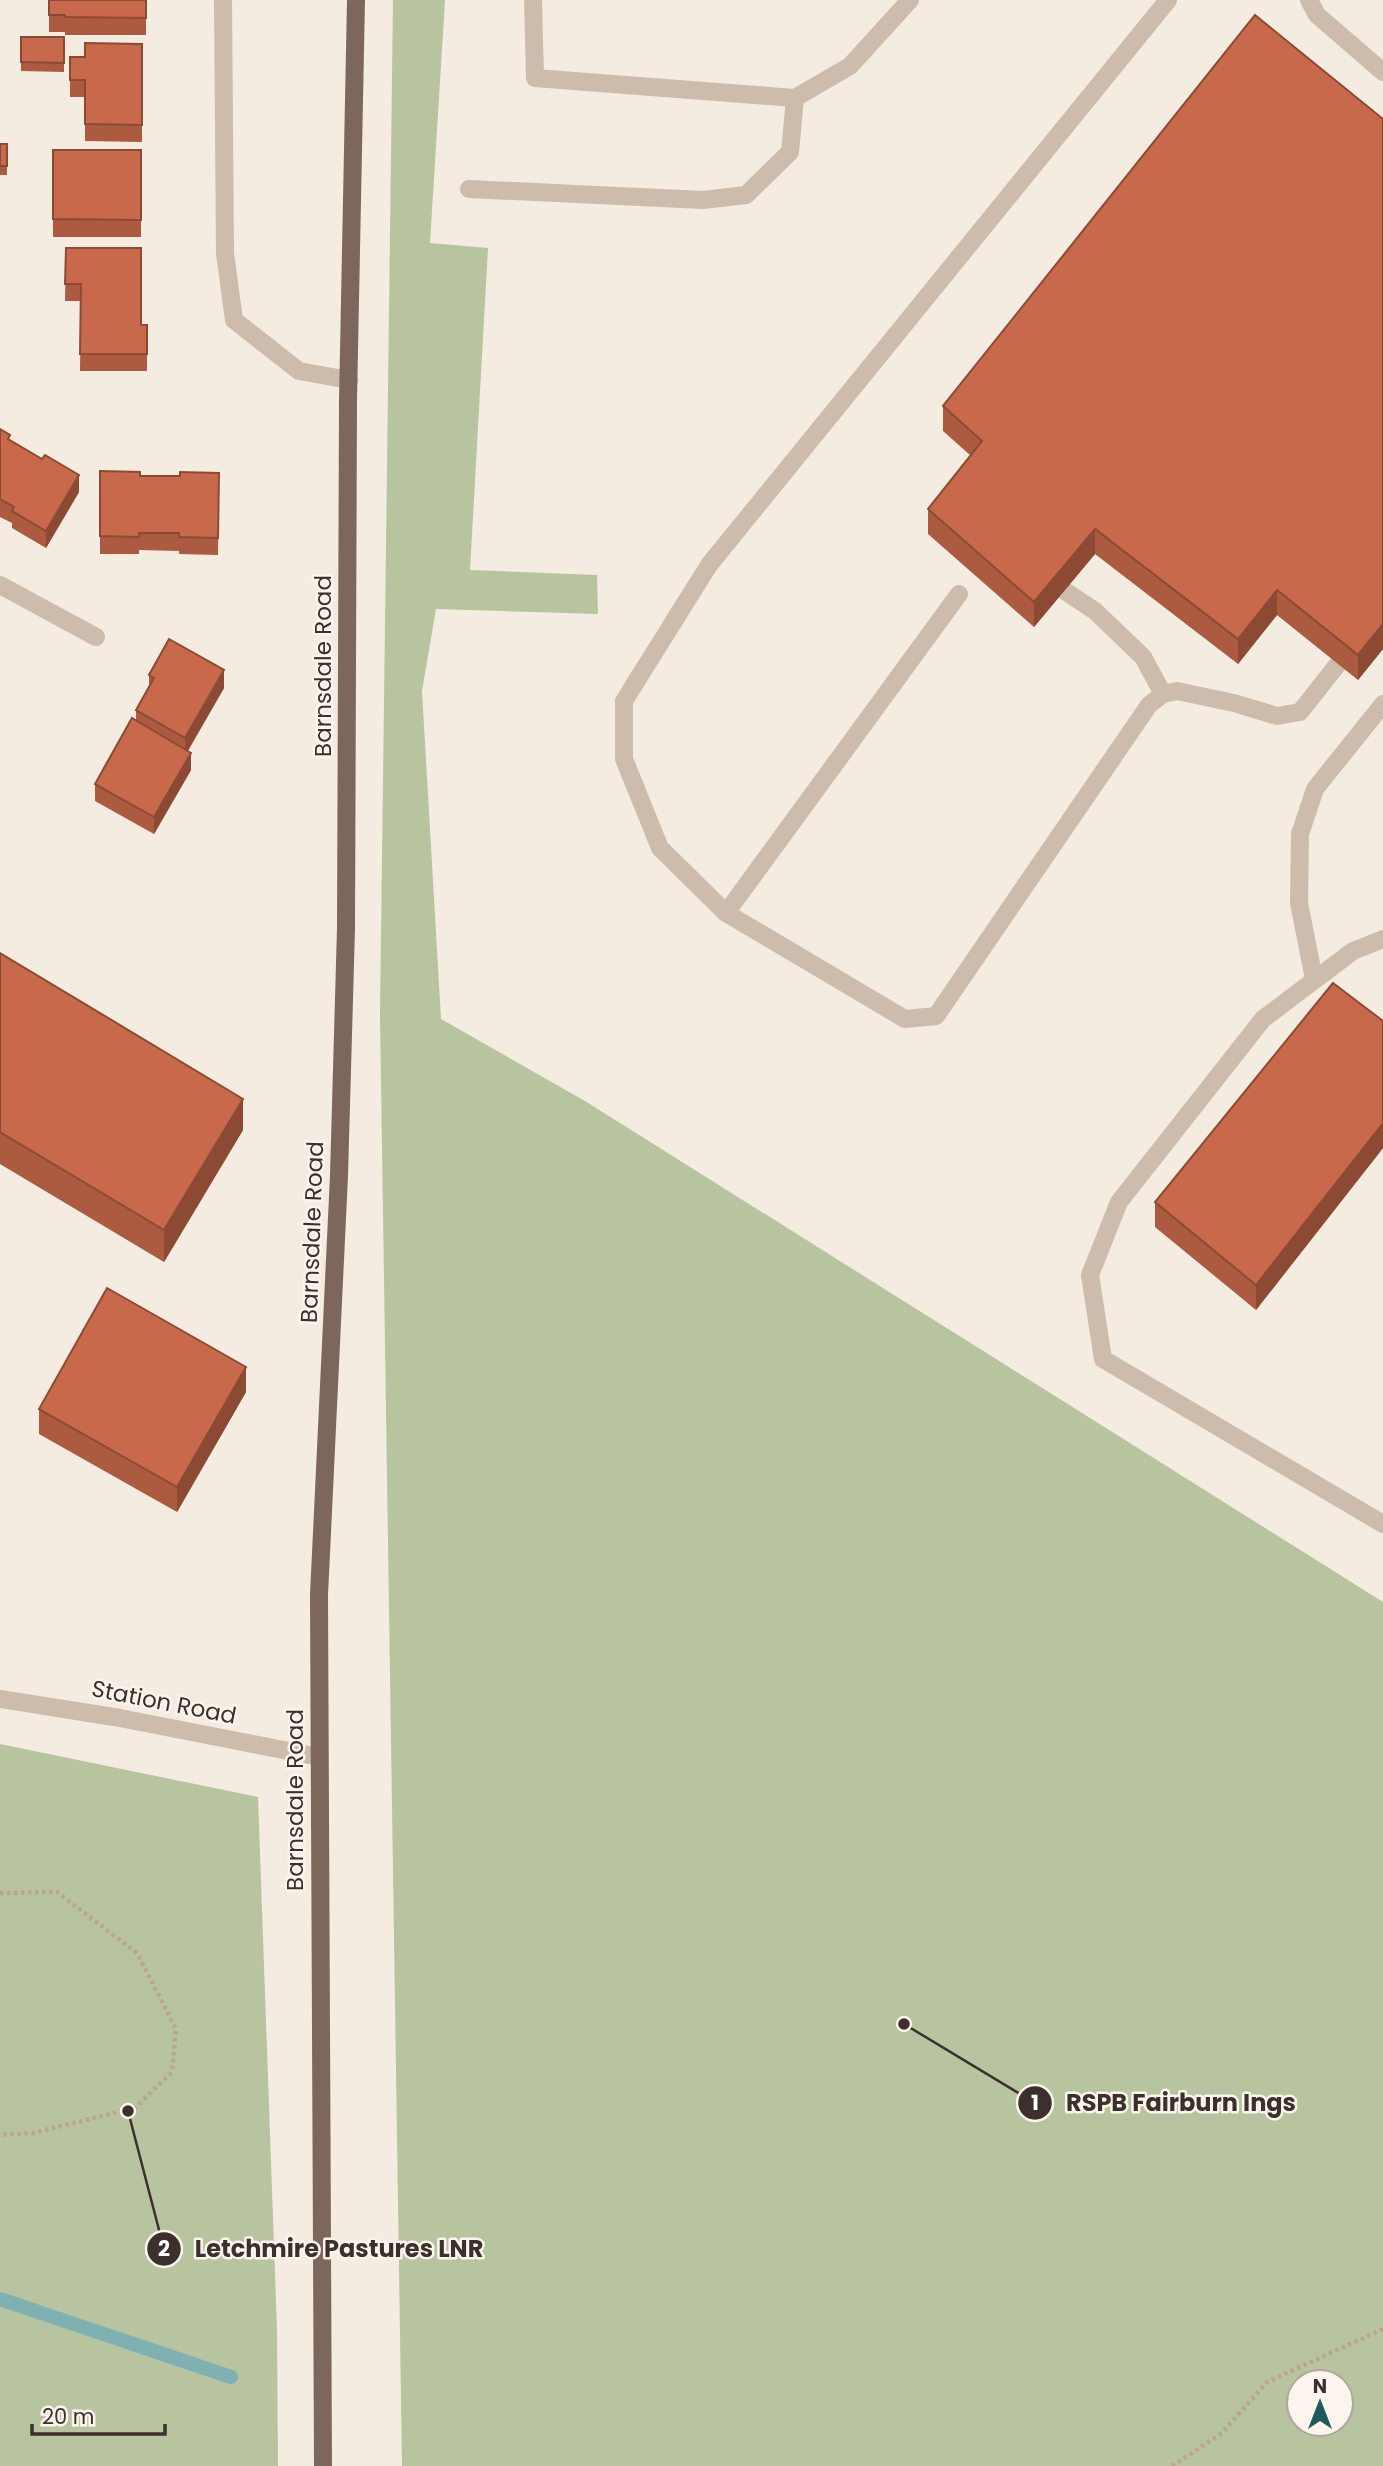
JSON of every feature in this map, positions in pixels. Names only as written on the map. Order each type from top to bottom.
[{"type":"main road","name":"Barnsdale Road","points":[[323,2466],[319,1595],[339,1176],[346,928],[349,380],[356,0]]},
{"type":"street","points":[[223,0],[225,253],[234,320],[299,372],[349,380]]},
{"type":"street","points":[[533,0],[535,78],[795,98],[850,66],[910,0]]},
{"type":"street","points":[[1168,0],[709,565],[624,701],[624,759],[660,848],[726,913],[905,1018],[936,1016],[1149,705],[1163,694],[1177,691],[1234,703],[1277,716],[1300,712],[1338,664]]},
{"type":"street","points":[[1309,0],[1317,15],[1383,72]]},
{"type":"street","points":[[470,189],[703,200],[746,195],[790,152],[795,98]]},
{"type":"street","points":[[0,585],[96,636]]},
{"type":"street","points":[[1065,591],[1095,611],[1143,657],[1163,694]]},
{"type":"street","points":[[726,913],[959,594]]},
{"type":"street","points":[[1314,979],[1298,903],[1300,834],[1315,789],[1383,704]]},
{"type":"street","points":[[1382,942],[1353,951],[1263,1018],[1119,1202],[1090,1275],[1103,1359],[1383,1524]]},
{"type":"street","name":"Station Road","points":[[0,1699],[120,1718],[319,1757]]},
{"type":"path","points":[[0,1893],[57,1892],[137,1953],[176,2029],[172,2072],[135,2108],[33,2133],[0,2135]]},
{"type":"path","points":[[1172,2466],[1222,2433],[1267,2382],[1383,2329]]},
{"type":"green space","points":[[393,0],[445,0],[430,243],[488,248],[470,570],[597,575],[598,614],[436,609],[422,691],[441,1019],[585,1101],[1383,1602],[1383,2466],[402,2466],[380,1015]]},
{"type":"green space","points":[[0,1744],[258,1797],[277,2330],[278,2466],[0,2466]]},
{"type":"building","points":[[49,0],[146,0],[146,18],[49,15]]},
{"type":"building","points":[[1255,15],[1383,119],[1383,624],[1358,655],[1277,590],[1238,639],[1095,529],[1034,602],[928,509],[982,441],[943,406]]},
{"type":"building","points":[[21,37],[64,37],[64,63],[21,62]]},
{"type":"building","points":[[85,43],[142,44],[142,125],[85,124],[85,80],[70,80],[70,57],[85,57]]},
{"type":"building","points":[[0,144],[7,144],[7,166],[0,166]]},
{"type":"building","points":[[53,150],[141,150],[141,220],[53,219]]},
{"type":"building","points":[[66,248],[141,248],[141,325],[147,325],[147,354],[80,354],[81,284],[65,284]]},
{"type":"building","points":[[0,429],[10,435],[8,439],[42,459],[45,455],[79,475],[46,531],[12,511],[14,507],[0,499]]},
{"type":"building","points":[[100,471],[140,472],[140,476],[180,476],[180,472],[219,473],[218,538],[179,537],[179,533],[139,533],[139,537],[100,536]]},
{"type":"building","points":[[169,639],[224,670],[185,738],[136,710],[154,678],[149,675]]},
{"type":"building","points":[[132,718],[191,753],[154,817],[95,784]]},
{"type":"building","points":[[0,953],[243,1099],[164,1230],[0,1132]]},
{"type":"building","points":[[1333,983],[1383,1021],[1383,1123],[1256,1285],[1155,1202]]},
{"type":"building","points":[[107,1288],[246,1367],[177,1487],[39,1409]]},
{"type":"waterway","points":[[0,2299],[231,2377]]},
{"type":"place","name":"RSPB Fairburn Ings","points":[[904,2024]]},
{"type":"place","name":"Letchmire Pastures LNR","points":[[128,2111]]}]
